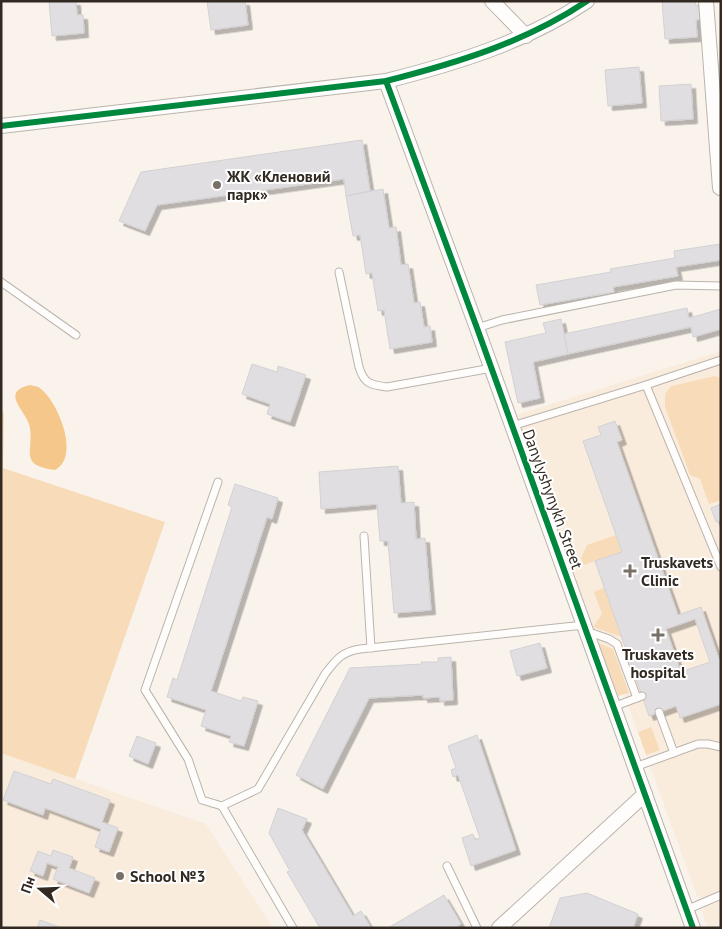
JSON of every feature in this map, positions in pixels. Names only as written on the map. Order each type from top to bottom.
[{"type":"street","points":[[492,1],[526,36]]},
{"type":"street","points":[[1,126],[386,81],[468,58],[526,36],[564,16],[587,1]]},
{"type":"street","points":[[706,1],[720,188]]},
{"type":"street","name":"Danylyshynykh Street","points":[[386,81],[492,368],[693,928]]},
{"type":"street","points":[[499,928],[645,794]]},
{"type":"lane","points":[[339,272],[359,367],[362,377],[371,384],[387,387],[492,368]]},
{"type":"lane","points":[[1,282],[76,335]]},
{"type":"lane","points":[[477,328],[502,320],[676,285],[721,286]]},
{"type":"lane","points":[[512,426],[721,360]]},
{"type":"lane","points":[[646,385],[720,564]]},
{"type":"lane","points":[[218,482],[145,690],[188,759],[202,800],[222,806],[258,789],[325,674],[338,658],[348,651],[585,628],[616,644],[640,697],[613,706]]},
{"type":"lane","points":[[364,536],[371,648]]},
{"type":"lane","points":[[659,712],[674,753]]},
{"type":"lane","points":[[635,768],[698,744],[721,747]]},
{"type":"lane","points":[[222,806],[293,928]]},
{"type":"lane","points":[[447,866],[477,928]]},
{"type":"lane","points":[[686,910],[721,895]]},
{"type":"shaded area","name":"Truskavets hospital","points":[[721,351],[721,928],[708,928],[702,911],[706,906],[703,898],[697,896],[624,694],[618,696],[516,415]]},
{"type":"shaded area","points":[[715,376],[721,378],[721,500],[709,504],[700,479],[690,475],[665,407],[665,394],[671,386]]},
{"type":"shaded area","points":[[30,385],[40,388],[48,396],[60,417],[64,430],[66,454],[63,463],[55,470],[43,468],[31,460],[29,424],[15,397],[21,388]]},
{"type":"shaded area","points":[[1,406],[4,415],[3,468],[165,522],[75,779],[1,753]]},
{"type":"shaded area","points":[[616,535],[621,552],[584,565],[581,558],[587,545]]},
{"type":"shaded area","points":[[604,588],[622,637],[593,627],[602,614],[594,592]]},
{"type":"shaded area","points":[[598,643],[613,649],[629,693],[618,696]]},
{"type":"shaded area","points":[[651,727],[660,750],[646,755],[638,732]]},
{"type":"shaded area","name":"School №3","points":[[1,753],[206,824],[273,928],[1,928]]},
{"type":"building","points":[[49,1],[76,1],[77,15],[83,15],[84,33],[52,36]]},
{"type":"building","points":[[207,1],[245,1],[248,25],[211,30]]},
{"type":"building","points":[[662,1],[695,1],[696,6],[699,6],[700,19],[696,20],[697,37],[665,39]]},
{"type":"building","points":[[639,67],[642,103],[608,106],[605,70]]},
{"type":"building","points":[[691,84],[693,119],[661,121],[659,86]]},
{"type":"building","name":"ЖК «Кленовий парк»","points":[[362,140],[370,191],[346,196],[344,179],[157,205],[145,231],[119,221],[141,172]]},
{"type":"building","points":[[383,189],[389,228],[396,227],[401,265],[408,264],[414,303],[420,302],[424,327],[430,326],[432,342],[390,349],[384,310],[378,311],[372,273],[366,274],[360,235],[353,236],[346,196]]},
{"type":"building","points":[[720,244],[721,260],[676,267],[678,276],[613,287],[614,292],[540,305],[536,285],[611,272],[610,269],[675,258],[674,251]]},
{"type":"building","points":[[687,308],[689,318],[721,309],[721,329],[693,337],[691,327],[568,354],[564,334]]},
{"type":"building","points":[[561,319],[568,354],[533,362],[540,398],[518,403],[505,342],[546,333],[543,323]]},
{"type":"building","points":[[252,364],[277,372],[278,366],[306,375],[290,422],[267,414],[270,404],[242,394]]},
{"type":"building","name":"Truskavets Clinic","points":[[615,421],[622,440],[617,442],[678,615],[701,607],[719,659],[721,658],[721,704],[680,718],[676,706],[649,716],[595,561],[622,552],[583,441],[601,435],[598,427]],"holes":[[[695,619],[710,662],[681,672],[666,629]]]},
{"type":"building","points":[[398,466],[401,503],[414,502],[416,539],[425,538],[431,610],[394,613],[388,541],[380,541],[377,504],[321,509],[319,472]]},
{"type":"building","points":[[235,484],[278,498],[272,519],[267,517],[211,691],[241,701],[243,697],[258,701],[244,746],[229,742],[231,736],[201,726],[206,710],[167,697],[173,678],[177,680],[232,507],[228,505]]},
{"type":"building","points":[[721,504],[721,520],[716,522],[711,508]]},
{"type":"building","points":[[540,643],[547,668],[517,676],[510,651]]},
{"type":"building","points":[[451,657],[453,700],[440,701],[440,697],[423,698],[423,695],[369,698],[323,789],[296,775],[350,668],[422,664],[421,662],[438,662],[438,658]]},
{"type":"building","points":[[477,735],[516,850],[471,866],[462,838],[473,834],[475,840],[480,838],[458,775],[453,777],[451,770],[456,768],[448,746]]},
{"type":"building","points":[[137,736],[156,743],[148,764],[129,756]]},
{"type":"building","points":[[14,771],[51,784],[53,779],[110,800],[102,822],[118,828],[109,852],[95,847],[101,829],[45,808],[43,815],[3,800]]},
{"type":"building","points":[[278,808],[307,819],[302,830],[353,916],[361,911],[371,928],[320,928],[287,872],[290,871],[269,833]]},
{"type":"building","points":[[53,850],[73,857],[69,868],[95,878],[89,893],[53,879],[58,867],[47,863],[43,876],[30,871],[38,851],[51,856]]},
{"type":"building","points":[[587,893],[638,914],[633,928],[549,928],[560,898]]},
{"type":"building","points":[[444,895],[461,924],[455,928],[388,928]]},
{"type":"building","points":[[40,920],[62,928],[37,928]]},
{"type":"cycle path","points":[[1,126],[386,81],[439,67],[490,50],[540,28],[587,1]]},
{"type":"cycle path","points":[[386,81],[693,928]]},
{"type":"place","name":"ЖК «Кленовий парк»","points":[[217,185]]},
{"type":"place","name":"Truskavets Clinic","points":[[630,571]]},
{"type":"place","name":"Truskavets hospital","points":[[658,635]]},
{"type":"place","name":"School №3","points":[[120,876]]}]
